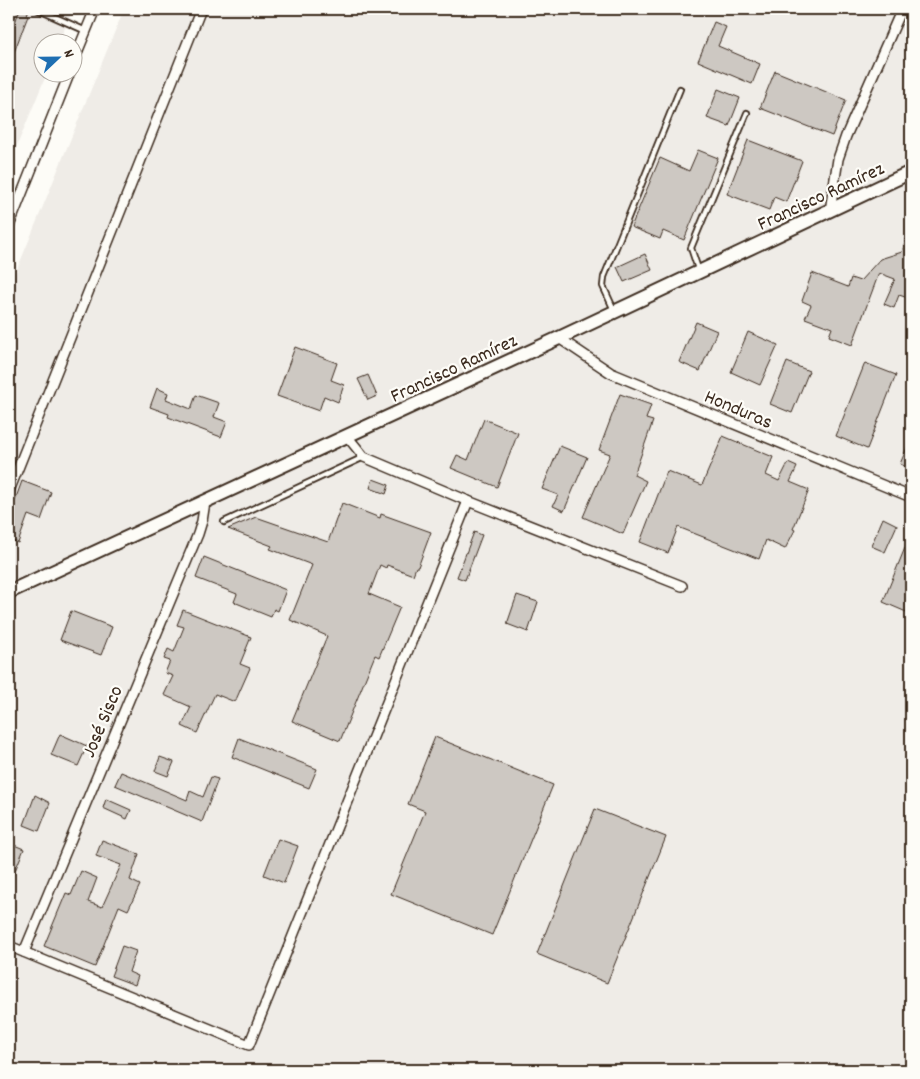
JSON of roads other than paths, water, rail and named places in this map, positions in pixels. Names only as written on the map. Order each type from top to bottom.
[{"type":"street","points":[[82,41],[95,9]]},
{"type":"street","points":[[9,490],[201,9]]},
{"type":"street","points":[[830,211],[838,159],[846,136],[902,9]]},
{"type":"street","points":[[9,226],[66,82]]},
{"type":"street","name":"Francisco Ramírez","points":[[9,592],[559,338],[911,172]]},
{"type":"street","name":"Honduras","points":[[559,338],[611,373],[911,497]]},
{"type":"street","points":[[347,436],[364,457],[468,501],[682,586]]},
{"type":"street","points":[[9,946],[249,1045],[468,501]]},
{"type":"street","name":"José Sisco","points":[[24,952],[198,534],[204,502]]},
{"type":"lane","points":[[37,9],[86,31]]},
{"type":"lane","points":[[614,312],[603,286],[604,277],[680,89]]},
{"type":"lane","points":[[699,272],[691,248],[747,113]]},
{"type":"lane","points":[[224,522],[364,457]]}]
